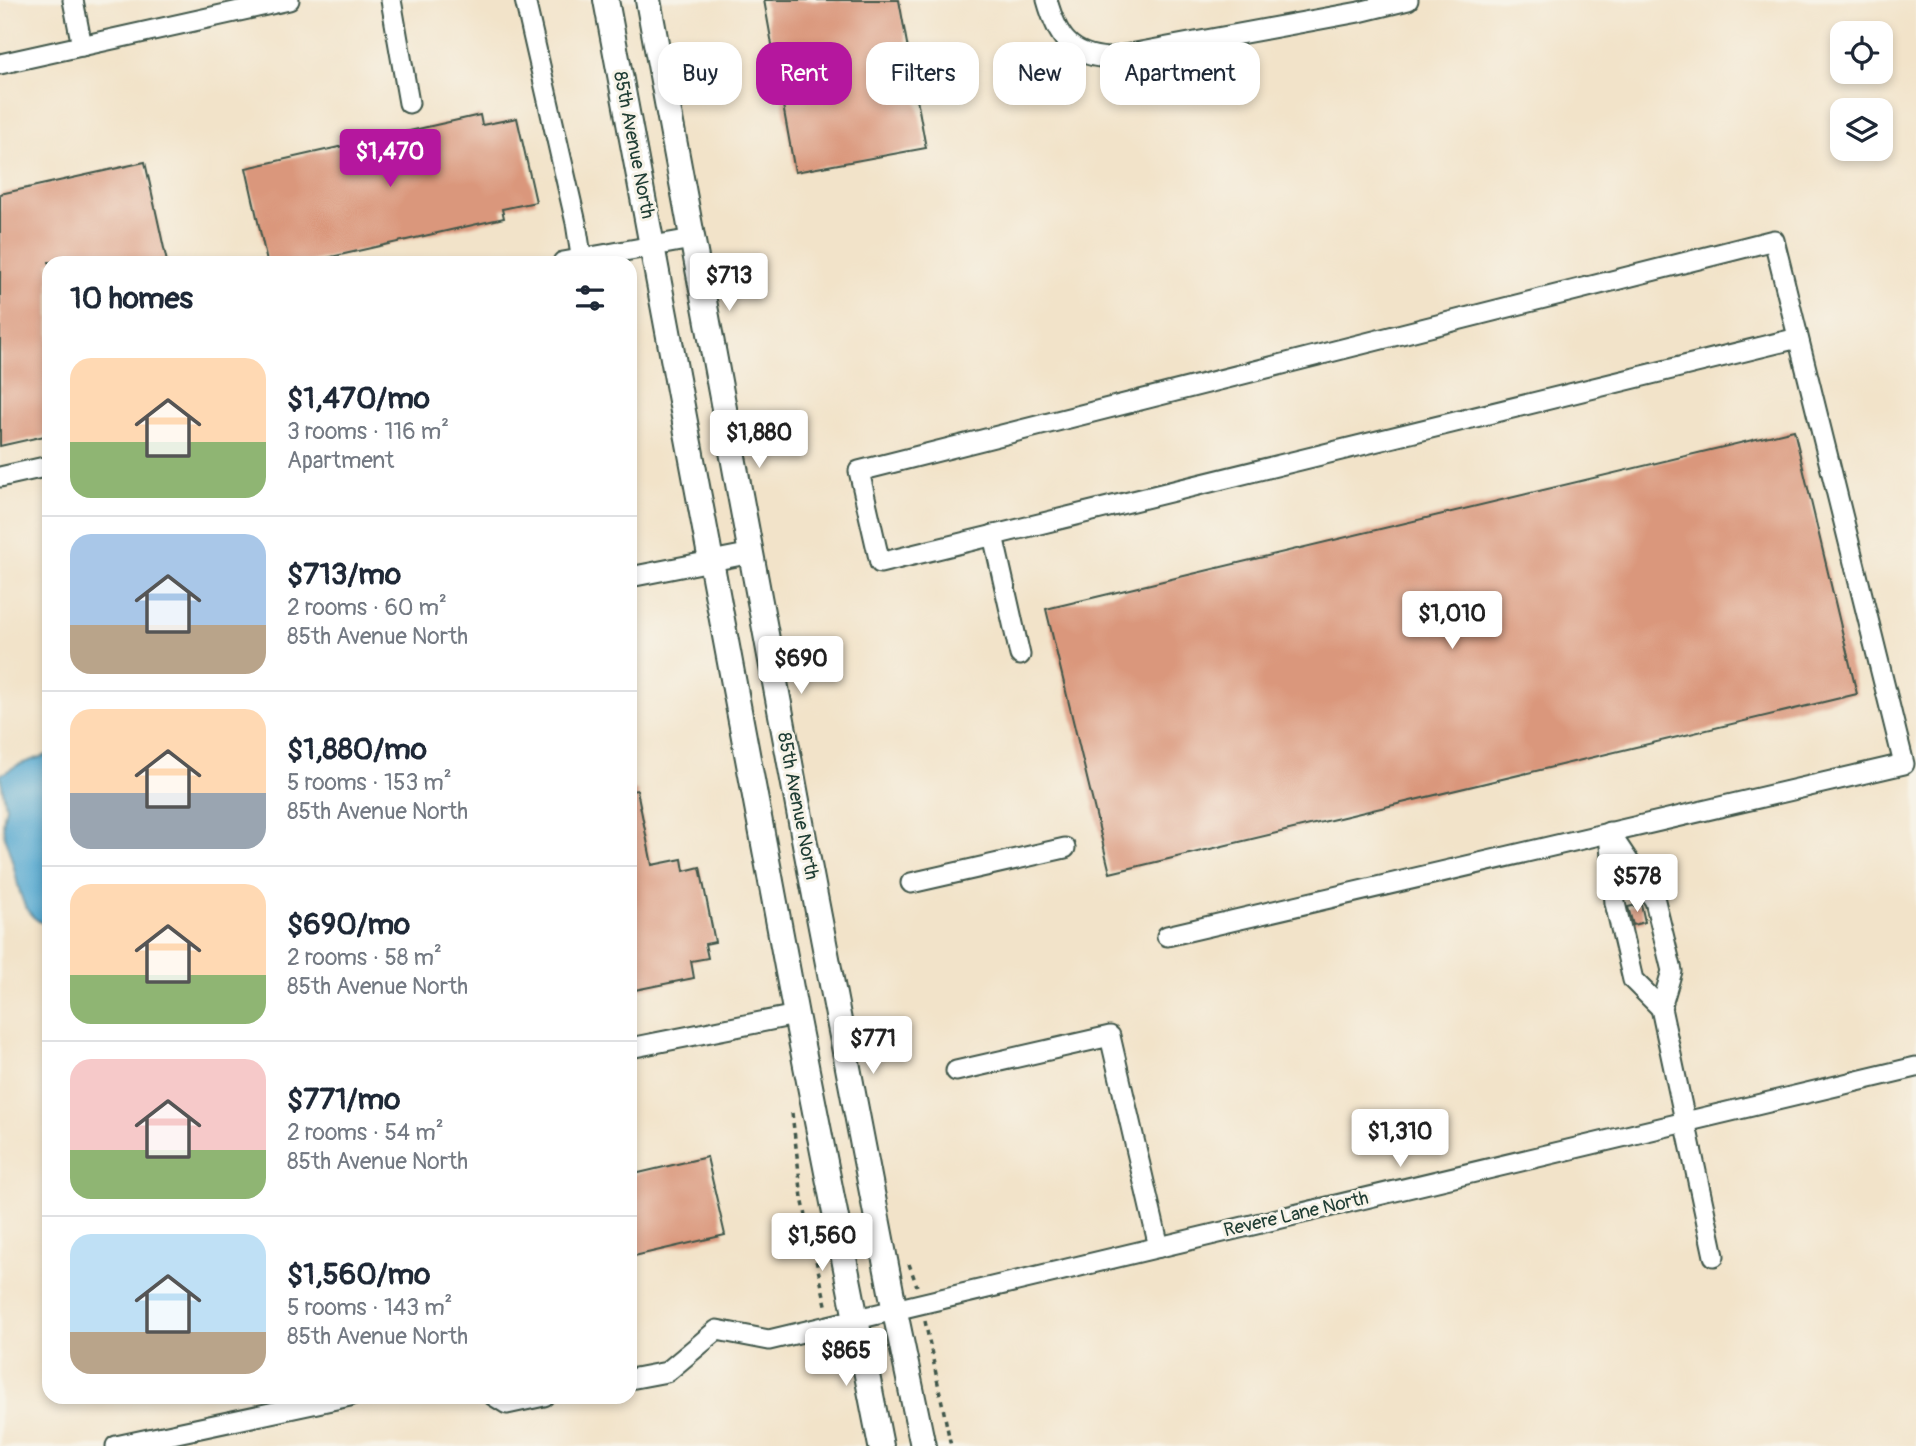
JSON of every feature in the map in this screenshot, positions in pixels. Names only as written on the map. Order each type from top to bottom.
[{"type":"main road","name":"85th Avenue North","points":[[606,0],[796,1015],[881,1446]]},
{"type":"main road","name":"85th Avenue North","points":[[648,0],[895,1312],[923,1446]]},
{"type":"street","points":[[73,0],[82,46]]},
{"type":"street","points":[[0,64],[259,3],[289,0]]},
{"type":"street","points":[[391,0],[409,103]]},
{"type":"street","points":[[525,0],[574,256]]},
{"type":"street","points":[[1047,0],[1057,30],[1068,44],[1093,57],[1108,58],[1359,12],[1408,0]]},
{"type":"street","points":[[603,256],[692,239]]},
{"type":"street","points":[[1167,936],[1904,764],[1774,240],[859,471],[880,563],[1798,338]]},
{"type":"street","points":[[0,477],[42,468]]},
{"type":"street","points":[[993,536],[1020,655]]},
{"type":"street","points":[[637,576],[752,552]]},
{"type":"street","points":[[1609,832],[1655,901],[1672,971],[1661,1008],[1714,1256]]},
{"type":"street","points":[[1609,832],[1615,903],[1633,979],[1661,1008]]},
{"type":"street","points":[[911,883],[1065,848]]},
{"type":"street","points":[[637,1047],[796,1015]]},
{"type":"street","points":[[956,1071],[1110,1037],[1159,1247]]},
{"type":"street","name":"Revere Lane North","points":[[637,1378],[667,1372],[717,1330],[769,1340],[1916,1067]]},
{"type":"street","points":[[117,1446],[313,1404]]},
{"type":"path","points":[[931,1343],[951,1446]]},
{"type":"water","points":[[42,756],[42,922],[25,907],[4,833],[6,807],[0,775]]},
{"type":"building","points":[[764,0],[899,0],[907,42],[866,42],[866,105],[918,105],[926,148],[795,172],[783,105],[852,105],[852,42],[772,42]]},
{"type":"building","points":[[480,115],[482,125],[517,118],[536,202],[502,209],[504,218],[336,256],[266,256],[246,168]]},
{"type":"building","points":[[145,162],[166,256],[42,256],[42,437],[0,446],[0,194]]},
{"type":"building","points":[[1794,430],[1857,694],[1110,873],[1046,609]]},
{"type":"building","points":[[637,790],[652,865],[682,859],[684,871],[700,867],[715,942],[705,944],[708,958],[691,961],[694,978],[637,990]]},
{"type":"building","points":[[1641,904],[1645,922],[1633,925],[1628,907]]},
{"type":"building","points":[[707,1157],[725,1235],[637,1255],[637,1173]]}]
